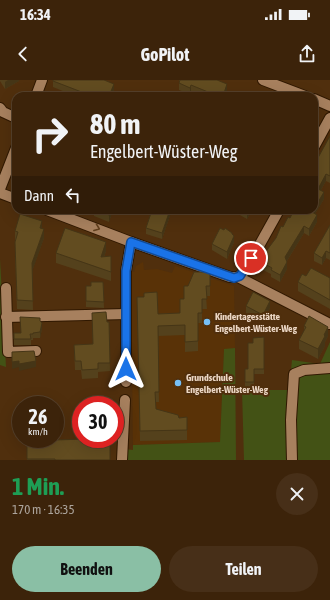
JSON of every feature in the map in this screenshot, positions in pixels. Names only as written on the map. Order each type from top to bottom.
[{"type":"street","points":[[38,92],[42,80]]},
{"type":"street","points":[[263,80],[294,92]]},
{"type":"street","points":[[318,101],[330,106]]},
{"type":"street","points":[[0,108],[3,112],[12,116]]},
{"type":"street","points":[[318,140],[330,118]]},
{"type":"street","points":[[0,189],[12,158]]},
{"type":"street","points":[[0,194],[12,198]]},
{"type":"street","points":[[58,214],[230,277],[238,277],[330,324]]},
{"type":"street","points":[[238,277],[244,271],[276,214]]},
{"type":"street","points":[[126,382],[126,271],[131,242]]},
{"type":"street","points":[[6,288],[8,352],[36,351]]},
{"type":"street","points":[[6,317],[126,314]]},
{"type":"street","points":[[292,460],[291,420],[294,374],[304,370],[330,368]]},
{"type":"street","points":[[122,460],[125,400]]},
{"type":"shaded area","name":"Grundschule Engelbert-Wüster-Weg","points":[[143,262],[144,270],[157,269],[172,273],[175,266],[234,286],[235,348],[224,350],[220,442],[133,445],[131,272],[134,272],[136,266]]},
{"type":"green space","points":[[0,259],[6,367],[0,365]]},
{"type":"green space","points":[[330,342],[330,460],[244,460],[242,390],[289,390],[292,360],[320,364]]},
{"type":"green space","points":[[235,348],[236,460],[125,460],[125,449],[133,450],[133,445],[220,442],[224,349]]},
{"type":"building","points":[[104,80],[114,84],[111,92],[82,92],[53,81]]},
{"type":"building","points":[[180,80],[217,80],[227,84],[224,92],[208,92],[191,85],[190,88],[179,83]]},
{"type":"building","points":[[330,136],[330,176],[326,174],[318,189],[318,158]]},
{"type":"building","points":[[318,189],[324,192],[318,202]]},
{"type":"building","points":[[20,214],[42,221],[40,228],[44,229],[32,263],[33,301],[17,300],[15,242],[18,232],[15,231]]},
{"type":"building","points":[[151,214],[169,214],[162,233],[146,228]]},
{"type":"building","points":[[292,214],[317,215],[309,229],[304,226],[285,257],[287,262],[280,275],[263,263],[267,255],[267,250],[276,238],[281,226],[283,227],[288,217],[290,218]]},
{"type":"building","points":[[330,225],[330,253],[326,251],[322,258],[314,253]]},
{"type":"building","points":[[65,228],[106,242],[101,257],[111,256],[111,272],[56,253]]},
{"type":"building","points":[[220,228],[224,230],[225,228],[234,236],[227,252],[212,244]]},
{"type":"building","points":[[311,268],[330,278],[330,300],[298,282],[302,274],[306,276]]},
{"type":"building","points":[[194,272],[210,272],[210,286],[206,286],[207,299],[202,299],[202,313],[198,313],[198,341],[185,342],[185,325],[158,326],[159,392],[155,392],[156,409],[178,415],[179,418],[187,417],[187,430],[140,431],[137,297],[144,297],[144,293],[157,292],[158,314],[180,313],[180,299],[184,299],[184,286],[188,286]]},
{"type":"building","points":[[91,282],[103,282],[104,302],[86,301],[86,286],[91,286]]},
{"type":"building","points":[[253,292],[270,301],[263,315],[246,306]]},
{"type":"building","points":[[106,312],[107,322],[109,322],[110,363],[98,363],[98,369],[82,370],[81,361],[75,361],[74,345],[93,344],[92,313]]},
{"type":"building","points":[[309,316],[328,327],[318,349],[299,340],[306,327],[304,326]]},
{"type":"building","points":[[20,317],[40,318],[42,323],[40,332],[30,334],[31,339],[14,339],[14,333],[21,333]]},
{"type":"building","points":[[264,337],[264,369],[254,369],[254,382],[245,382],[245,369],[248,369],[248,343],[253,343],[253,338]]},
{"type":"building","points":[[34,351],[36,361],[19,364],[19,361],[12,362],[12,352]]},
{"type":"building","points":[[72,439],[72,448],[110,448],[110,460],[27,459],[27,448],[64,448],[64,440]]},
{"type":"place","name":"Kindertagesstätte Engelbert-Wüster-Weg","points":[[207,322]]},
{"type":"place","name":"Grundschule Engelbert-Wüster-Weg","points":[[178,383]]},
{"type":"route","points":[[126,369],[126,271],[131,242],[234,278],[240,276],[251,258]]}]
